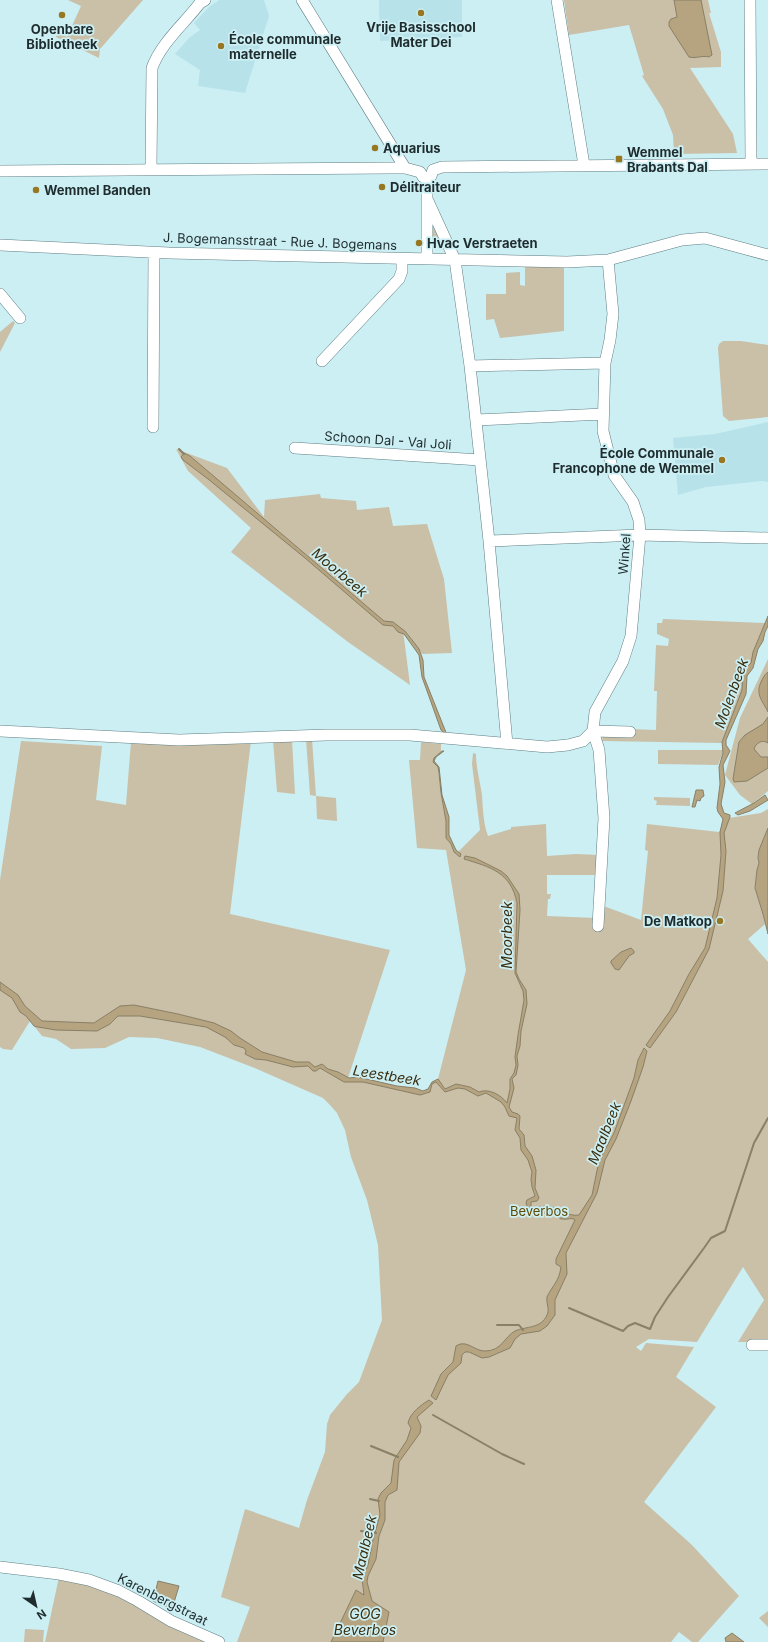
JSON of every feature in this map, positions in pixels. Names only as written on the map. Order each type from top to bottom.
[{"type":"street","points":[[151,169],[152,68],[161,49],[204,0]]},
{"type":"street","points":[[302,0],[406,168]]},
{"type":"street","points":[[557,0],[584,165]]},
{"type":"street","points":[[750,0],[751,164]]},
{"type":"street","points":[[0,171],[406,168],[427,173],[442,167],[768,164]]},
{"type":"street","points":[[426,259],[428,200],[427,173]]},
{"type":"street","points":[[428,200],[455,260],[470,366],[490,541],[507,744]]},
{"type":"street","name":"J. Bogemansstraat - Rue J. Bogemans","points":[[0,245],[154,252],[567,262],[608,260],[682,240],[705,238],[768,255]]},
{"type":"street","points":[[153,428],[154,252]]},
{"type":"street","points":[[322,361],[399,279],[402,271],[402,259]]},
{"type":"street","name":"Winkel","points":[[593,731],[595,712],[623,661],[631,636],[640,535],[639,520],[633,502],[614,475],[603,431],[605,363],[610,340],[613,314],[608,260]]},
{"type":"street","points":[[0,294],[20,318]]},
{"type":"street","points":[[470,366],[605,363]]},
{"type":"street","points":[[476,420],[603,414]]},
{"type":"street","name":"Schoon Dal - Val Joli","points":[[295,448],[480,460]]},
{"type":"street","points":[[490,541],[640,535],[768,538]]},
{"type":"street","points":[[0,731],[179,740],[326,735],[410,735],[547,747],[568,745],[583,741],[593,731],[630,732]]},
{"type":"street","points":[[593,731],[599,750],[604,818],[598,926]]},
{"type":"street","points":[[752,1345],[768,1345]]},
{"type":"street","name":"Karenbergstraat","points":[[0,1567],[59,1574],[89,1580],[119,1591],[171,1621],[219,1642]]},
{"type":"shaded area","name":"École communale maternelle","points":[[219,0],[264,0],[269,16],[245,93],[198,86],[200,70],[175,54],[189,38],[200,30],[194,23],[209,7]]},
{"type":"shaded area","name":"Vrije Basisschool Mater Dei","points":[[379,0],[462,0],[462,37],[380,41]]},
{"type":"shaded area","name":"École Communale Francophone de Wemmel","points":[[768,422],[768,482],[762,481],[706,487],[678,495],[673,438],[715,434]]},
{"type":"green space","points":[[68,0],[143,0],[100,49],[99,58],[56,37],[58,32],[67,37],[81,6]]},
{"type":"green space","points":[[564,0],[708,0],[711,13],[709,13],[721,52],[721,67],[690,68],[733,134],[737,153],[674,154],[673,135],[663,109],[642,76],[644,75],[629,25],[569,35]]},
{"type":"green space","points":[[432,221],[445,248],[432,248]]},
{"type":"green space","points":[[525,267],[564,267],[564,331],[500,338],[494,319],[486,320],[486,294],[506,294],[506,273],[520,272],[520,285],[525,286]]},
{"type":"green space","points":[[13,321],[15,323],[0,352],[0,332]]},
{"type":"green space","points":[[723,341],[741,341],[768,345],[768,417],[729,421],[723,416],[718,348],[719,344]]},
{"type":"green space","points":[[176,449],[227,468],[264,517],[265,500],[320,494],[321,498],[356,501],[357,510],[389,507],[393,526],[427,524],[444,579],[452,653],[422,654],[407,632],[403,630],[410,685],[348,642],[231,552],[251,528],[188,471]]},
{"type":"green space","points":[[663,619],[765,623],[751,663],[745,669],[742,690],[722,743],[602,741],[603,734],[630,729],[656,730],[657,691],[654,691],[656,645],[668,646],[669,639],[657,634],[657,623],[662,623]]},
{"type":"green space","points":[[768,659],[768,791],[752,804],[740,795],[725,775],[740,718]]},
{"type":"green space","points":[[306,739],[312,739],[316,796],[310,795]]},
{"type":"green space","points":[[273,740],[292,740],[295,794],[277,792]]},
{"type":"green space","name":"Beverbos","points":[[21,741],[102,746],[96,800],[126,805],[131,742],[251,741],[230,914],[390,950],[348,1078],[358,1077],[397,1086],[415,1088],[423,1091],[428,1089],[432,1082],[438,1079],[466,970],[446,850],[417,848],[409,760],[420,760],[421,742],[441,744],[442,751],[434,758],[434,763],[438,767],[446,821],[446,831],[448,841],[451,844],[453,851],[456,850],[458,852],[480,830],[472,764],[473,753],[476,754],[484,821],[488,836],[511,829],[511,827],[546,824],[547,856],[576,854],[600,855],[598,875],[547,875],[547,894],[551,894],[550,899],[548,899],[547,916],[596,918],[601,905],[641,920],[648,851],[645,850],[647,824],[719,832],[729,818],[761,813],[768,809],[768,828],[758,858],[759,863],[755,888],[765,924],[748,939],[768,962],[768,1342],[738,1342],[764,1300],[743,1267],[697,1342],[649,1339],[636,1347],[641,1351],[646,1343],[694,1347],[676,1377],[716,1407],[644,1502],[692,1545],[739,1596],[698,1642],[692,1642],[679,1632],[671,1642],[237,1642],[250,1607],[221,1597],[245,1509],[299,1528],[307,1500],[325,1452],[327,1424],[330,1415],[359,1382],[382,1320],[378,1245],[367,1200],[351,1157],[345,1130],[337,1113],[323,1098],[257,1069],[200,1047],[157,1038],[129,1037],[105,1048],[71,1049],[56,1039],[42,1036],[30,1021],[12,1050],[3,1049],[0,1047],[0,880]]},
{"type":"green space","points":[[658,750],[723,750],[723,752],[718,765],[658,764]]},
{"type":"green space","points":[[316,796],[336,798],[337,821],[317,819]]},
{"type":"green space","points":[[654,797],[690,798],[690,806],[656,805],[657,801],[654,800]]},
{"type":"green space","points":[[59,1577],[108,1590],[212,1642],[45,1642]]},
{"type":"green space","points":[[768,1611],[768,1627],[759,1618]]},
{"type":"green space","points":[[25,1629],[44,1630],[43,1642],[24,1642]]},
{"type":"water","points":[[674,0],[701,0],[712,55],[709,57],[689,57],[669,26],[671,19],[677,17]]},
{"type":"water","points":[[184,453],[190,456],[384,621],[393,622],[406,632],[419,649],[423,660],[424,677],[447,735],[441,730],[422,677],[419,655],[404,634],[398,632],[393,626],[383,625],[305,558],[183,460],[181,457]]},
{"type":"water","points":[[768,616],[768,626],[763,641],[758,649],[753,668],[747,676],[746,694],[726,740],[726,745],[730,751],[723,765],[725,782],[721,804],[724,813],[730,815],[730,817],[724,833],[726,851],[723,891],[709,949],[676,1012],[650,1048],[646,1045],[670,1011],[689,974],[705,948],[717,898],[721,855],[720,832],[723,819],[717,808],[720,784],[719,767],[723,753],[722,742],[742,690],[743,671],[751,663],[753,652]]},
{"type":"water","points":[[768,672],[768,712],[760,698],[759,687],[762,679]]},
{"type":"water","points":[[768,717],[768,743],[764,741],[760,742],[754,749],[761,757],[768,757],[768,768],[747,781],[734,782],[733,779],[739,742],[745,735],[763,724]]},
{"type":"water","points":[[444,751],[436,757],[434,761],[439,767],[442,795],[449,817],[449,835],[456,850],[461,854],[460,857],[454,852],[451,844],[446,838],[446,821],[441,793],[438,767],[433,762],[434,758]]},
{"type":"water","points":[[696,790],[703,790],[704,796],[700,801],[697,800],[695,807],[692,807]]},
{"type":"water","points":[[765,795],[768,800],[750,811],[738,815],[735,813],[754,803]]},
{"type":"water","points":[[768,828],[768,934],[755,888],[759,863],[759,850]]},
{"type":"water","points":[[465,856],[475,858],[501,871],[507,876],[519,894],[520,910],[516,972],[526,990],[527,1004],[517,1056],[518,1065],[516,1075],[512,1079],[514,1088],[509,1107],[512,1112],[520,1116],[519,1129],[524,1135],[525,1146],[532,1156],[536,1170],[535,1188],[539,1198],[537,1201],[531,1202],[531,1206],[548,1206],[567,1214],[579,1215],[592,1195],[599,1161],[614,1133],[634,1078],[638,1060],[644,1048],[647,1051],[631,1101],[616,1139],[605,1160],[597,1193],[566,1253],[567,1274],[555,1300],[555,1315],[547,1326],[540,1331],[521,1334],[515,1339],[510,1348],[489,1357],[482,1358],[469,1352],[465,1352],[462,1355],[461,1363],[448,1375],[436,1400],[431,1396],[441,1374],[453,1362],[456,1346],[464,1344],[485,1351],[495,1349],[515,1331],[537,1325],[544,1320],[548,1311],[547,1297],[557,1280],[561,1267],[556,1264],[556,1259],[575,1220],[561,1219],[554,1215],[534,1212],[528,1209],[526,1203],[527,1200],[535,1196],[531,1179],[532,1172],[528,1160],[521,1150],[520,1138],[515,1130],[517,1118],[509,1116],[501,1102],[486,1093],[478,1096],[465,1089],[458,1088],[445,1092],[436,1082],[432,1084],[430,1092],[420,1095],[363,1082],[344,1082],[320,1068],[313,1071],[308,1066],[293,1067],[266,1060],[255,1059],[245,1054],[246,1051],[244,1048],[234,1045],[225,1037],[206,1027],[140,1016],[118,1016],[110,1024],[97,1031],[56,1030],[38,1027],[34,1026],[26,1016],[20,1012],[12,998],[0,990],[0,982],[18,995],[25,1006],[42,1021],[94,1023],[120,1006],[134,1005],[214,1023],[231,1031],[262,1052],[296,1062],[309,1062],[315,1067],[322,1064],[328,1069],[349,1078],[358,1077],[397,1086],[415,1088],[423,1091],[428,1089],[432,1082],[438,1079],[445,1089],[456,1084],[470,1087],[479,1092],[487,1091],[498,1095],[507,1103],[510,1089],[510,1079],[514,1073],[516,1065],[515,1057],[524,1000],[523,991],[515,973],[517,903],[510,884],[498,872],[491,868],[464,859]]},
{"type":"water","points":[[631,948],[634,953],[629,956],[619,970],[615,969],[611,961],[621,952]]},
{"type":"water","name":"GOG Beverbos","points":[[429,1400],[433,1403],[417,1417],[421,1426],[420,1433],[399,1462],[397,1490],[388,1495],[385,1502],[385,1520],[379,1536],[376,1559],[368,1576],[367,1582],[372,1601],[389,1612],[383,1642],[331,1642],[356,1590],[364,1595],[362,1578],[368,1565],[380,1515],[378,1499],[381,1493],[391,1483],[394,1460],[407,1440],[411,1428],[408,1423],[409,1419],[416,1410]]},
{"type":"water","points":[[158,1581],[179,1586],[172,1609],[153,1601]]},
{"type":"water","points":[[732,1633],[744,1642],[726,1642],[725,1638]]},
{"type":"waterway","name":"Moorbeek","points":[[179,449],[184,454]]},
{"type":"waterway","points":[[569,1308],[623,1331],[628,1326],[635,1323],[650,1329],[655,1317],[668,1297],[711,1238],[725,1231],[754,1143],[768,1118]]},
{"type":"waterway","points":[[497,1325],[519,1325],[523,1330]]},
{"type":"waterway","points":[[433,1415],[502,1454],[524,1464]]},
{"type":"waterway","points":[[371,1446],[398,1457]]},
{"type":"waterway","points":[[370,1499],[379,1501]]},
{"type":"waterway","name":"Maalbeek","points":[[361,1531],[376,1533]]},
{"type":"place","name":"Vrije Basisschool Mater Dei","points":[[421,13]]},
{"type":"place","name":"Openbare Bibliotheek","points":[[62,15]]},
{"type":"place","name":"École communale maternelle","points":[[221,46]]},
{"type":"place","name":"Aquarius","points":[[375,148]]},
{"type":"place","name":"Wemmel Brabants Dal","points":[[619,159]]},
{"type":"place","name":"Délitraiteur","points":[[382,187]]},
{"type":"place","name":"Wemmel Banden","points":[[36,190]]},
{"type":"place","name":"Hvac Verstraeten","points":[[419,243]]},
{"type":"place","name":"École Communale Francophone de Wemmel","points":[[722,460]]},
{"type":"place","name":"De Matkop","points":[[720,921]]},
{"type":"water label","name":"Molenbeek","points":[[731,693]]},
{"type":"water label","name":"Leestbeek","points":[[387,1075]]}]
